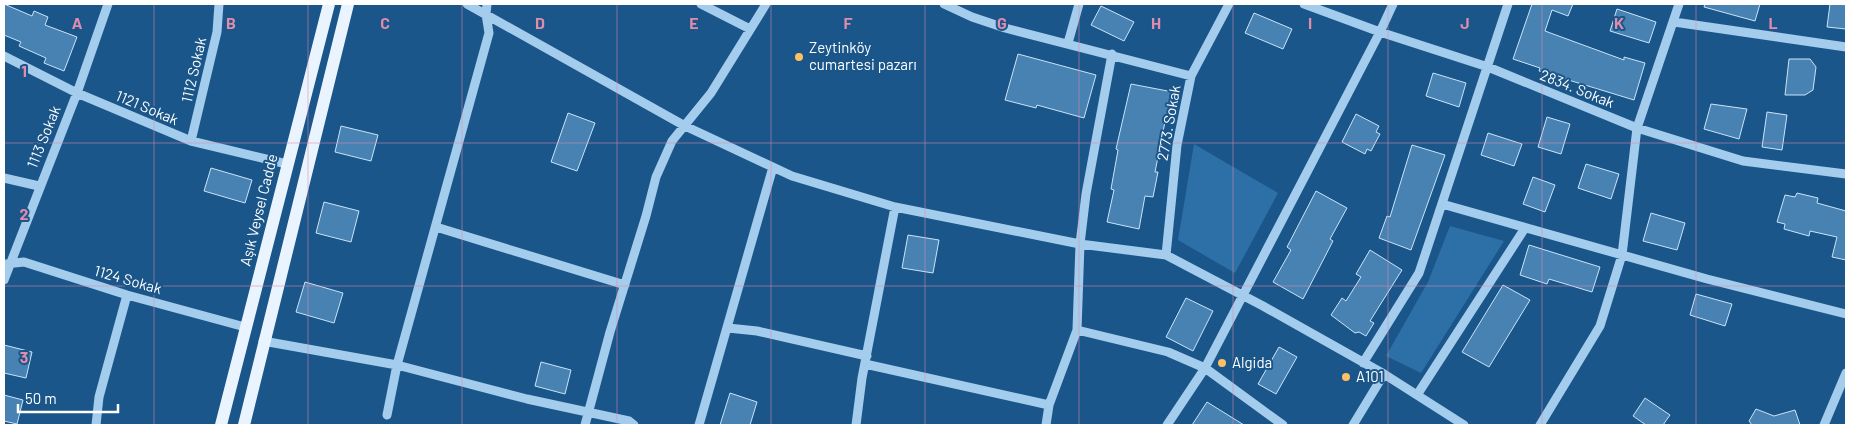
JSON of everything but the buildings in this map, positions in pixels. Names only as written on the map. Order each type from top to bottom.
[{"type":"main road","name":"Aşık Veysel Cadde","points":[[221,425],[329,4]]},
{"type":"main road","points":[[244,425],[263,340],[348,4]]},
{"type":"street","name":"1113 Sokak","points":[[4,280],[6,264],[77,93],[108,4]]},
{"type":"street","name":"1112 Sokak","points":[[191,141],[218,32],[219,4]]},
{"type":"street","points":[[467,4],[685,126],[792,176],[896,207],[1080,244],[1166,255],[1242,294],[1384,374],[1464,425]]},
{"type":"street","points":[[387,415],[397,365],[489,33],[486,14],[488,4]]},
{"type":"street","points":[[701,4],[750,29]]},
{"type":"street","points":[[585,425],[656,177],[672,140],[711,94],[766,4]]},
{"type":"street","points":[[944,4],[997,25],[1191,76]]},
{"type":"street","points":[[1068,43],[1079,4]]},
{"type":"street","name":"2773. Sokak","points":[[1166,255],[1177,145],[1191,76],[1229,4]]},
{"type":"street","name":"2834. Sokak","points":[[1304,4],[1380,32],[1488,67],[1637,128],[1743,162],[1846,174]]},
{"type":"street","points":[[1167,425],[1205,368],[1393,4]]},
{"type":"street","points":[[1363,363],[1419,273],[1508,4]]},
{"type":"street","points":[[1540,425],[1600,326],[1622,255],[1637,128],[1679,4]]},
{"type":"street","points":[[1674,22],[1846,47]]},
{"type":"street","points":[[1046,425],[1049,405],[1077,330],[1080,244],[1086,194],[1112,54]]},
{"type":"street","name":"1121 Sokak","points":[[4,56],[77,93],[191,141],[287,164]]},
{"type":"street","points":[[699,425],[773,167]]},
{"type":"street","points":[[4,178],[39,186]]},
{"type":"street","points":[[1442,204],[1622,255],[1846,314]]},
{"type":"street","points":[[856,425],[866,360],[896,207]]},
{"type":"street","points":[[436,227],[625,285]]},
{"type":"street","points":[[1416,395],[1525,228]]},
{"type":"street","name":"1124 Sokak","points":[[6,264],[24,262],[128,295],[246,327]]},
{"type":"street","points":[[96,425],[99,396],[128,295]]},
{"type":"street","points":[[728,328],[757,331],[1049,405]]},
{"type":"street","points":[[1077,330],[1168,352],[1205,368],[1283,425]]},
{"type":"street","points":[[263,340],[397,365],[527,399],[629,420],[634,425]]},
{"type":"street","points":[[1824,425],[1846,373]]},
{"type":"street","points":[[1353,425],[1384,374]]},
{"type":"shaded area","points":[[1194,144],[1278,193],[1235,273],[1178,240]]},
{"type":"shaded area","points":[[1450,226],[1504,241],[1421,373],[1386,356],[1428,282]]},
{"type":"place","name":"Zeytinköy cumartesi pazarı","points":[[799,57]]},
{"type":"place","name":"Algida","points":[[1222,363]]},
{"type":"place","name":"A101","points":[[1346,377]]}]
